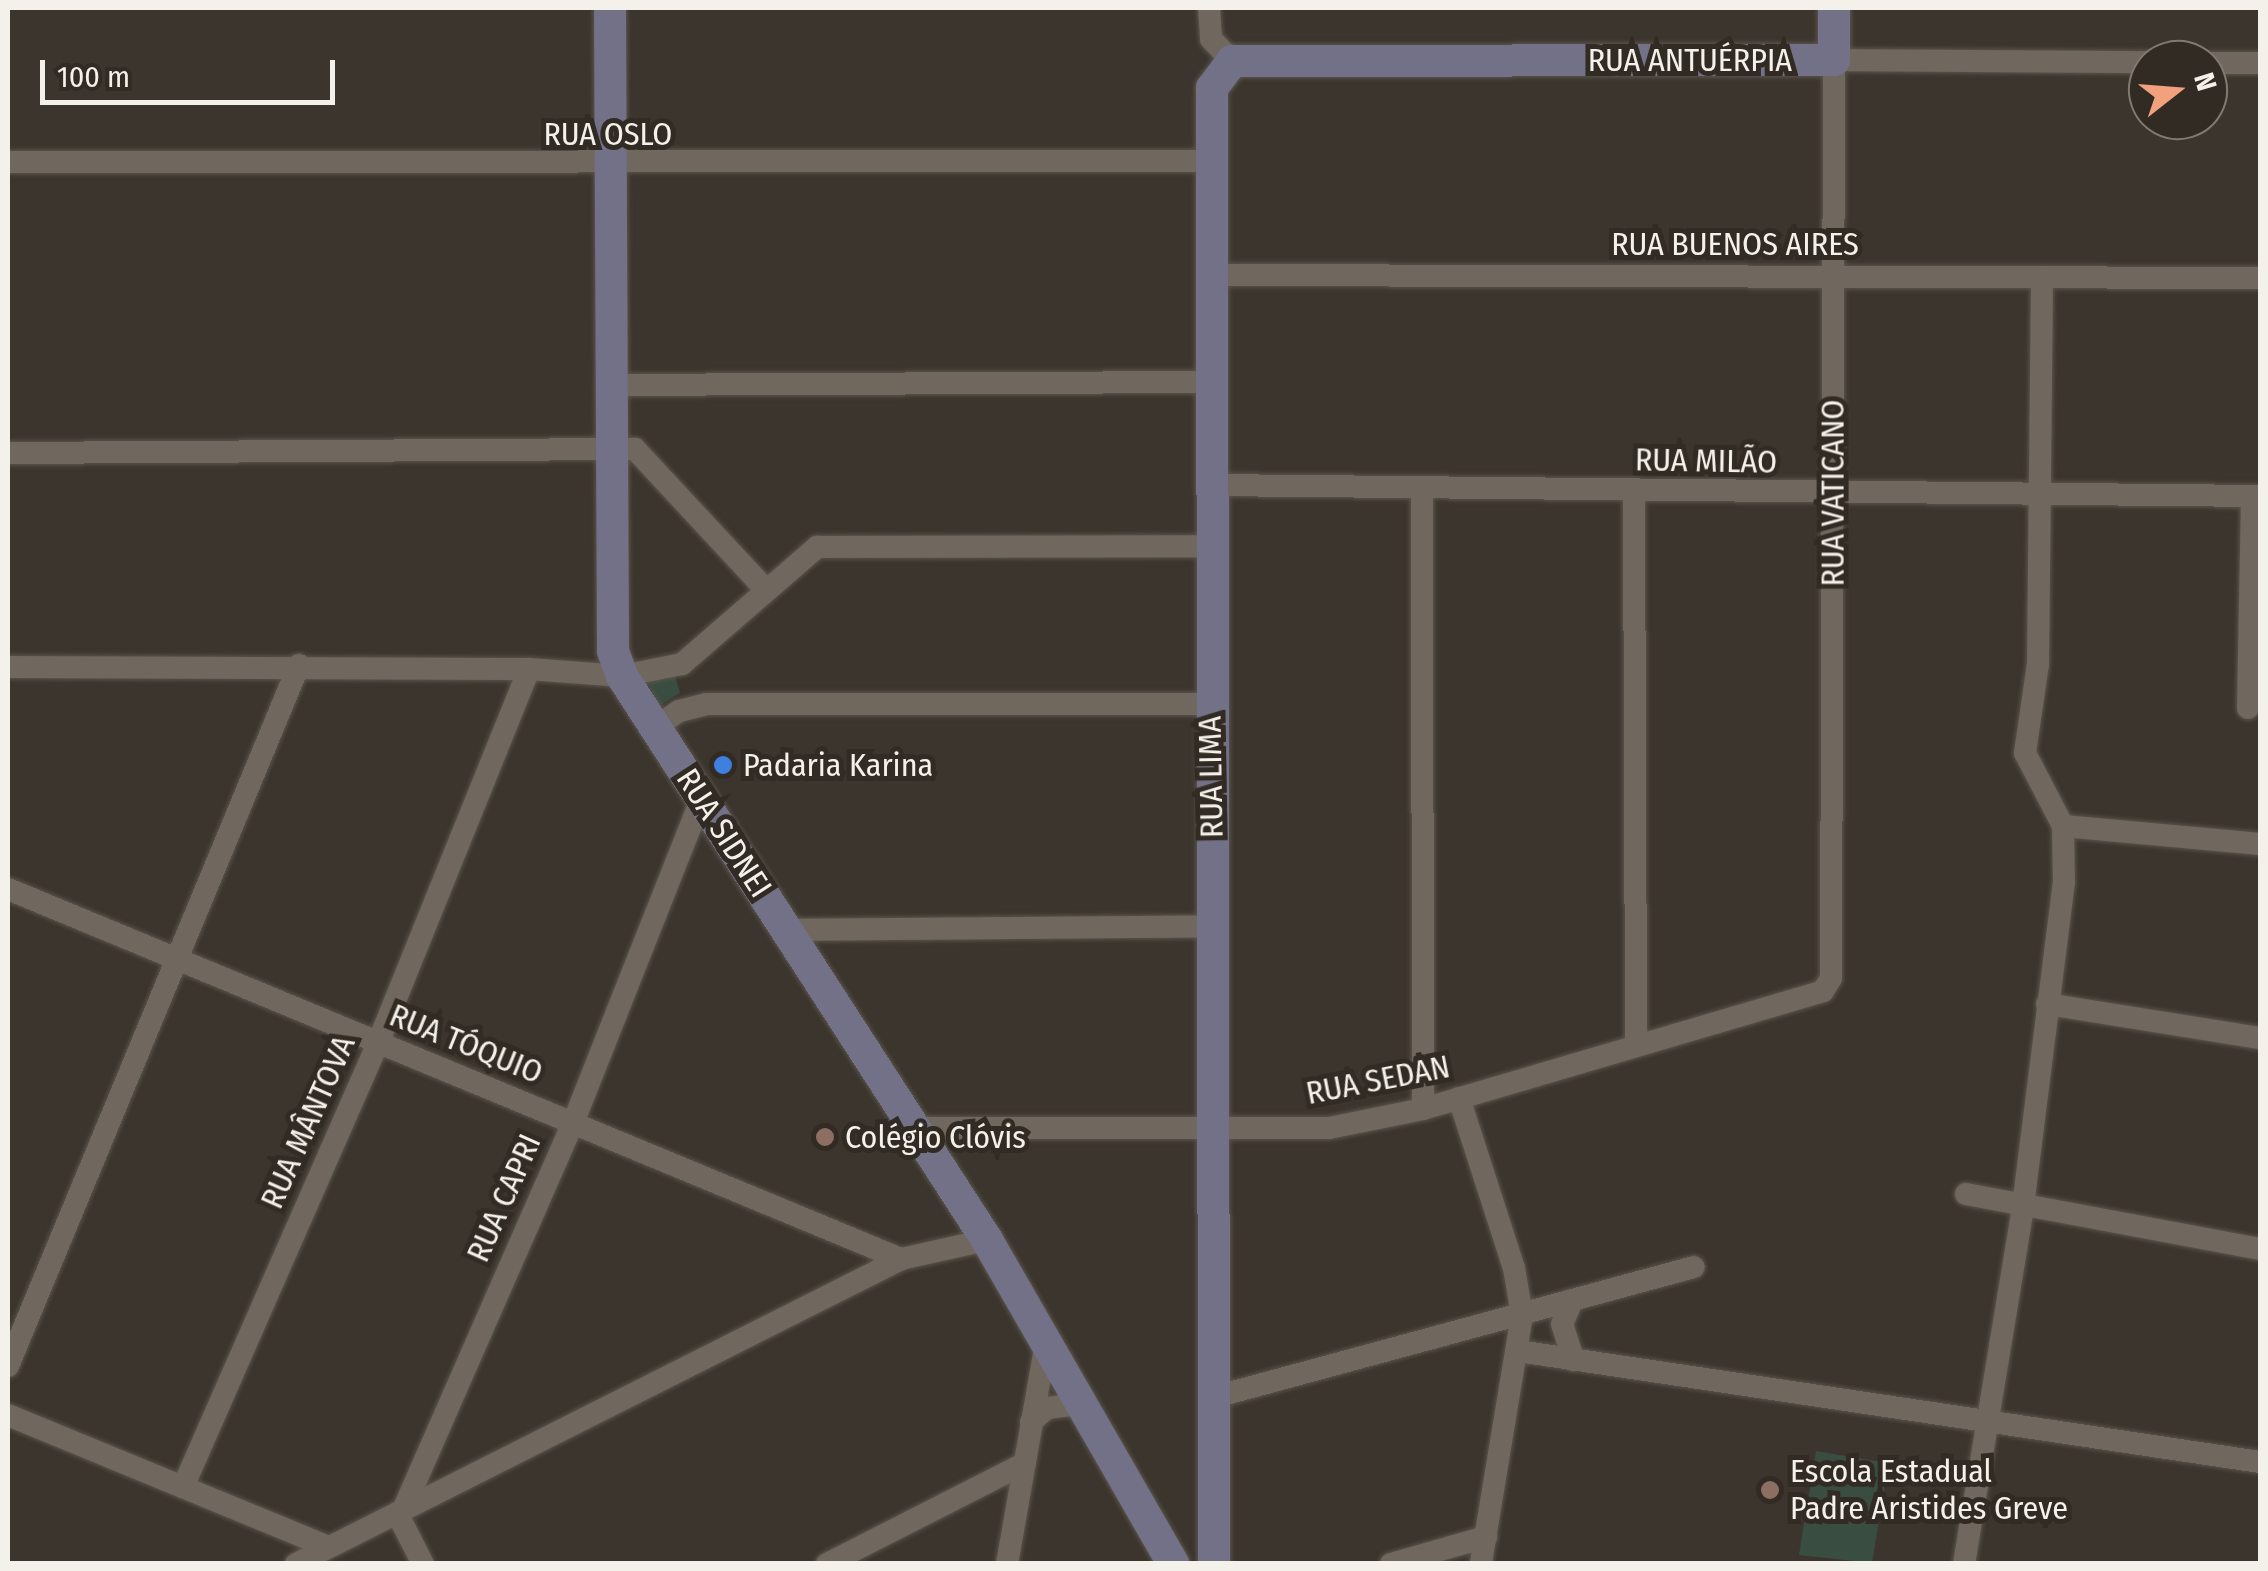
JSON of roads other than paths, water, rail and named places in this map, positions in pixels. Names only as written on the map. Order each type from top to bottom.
[{"type":"main road","name":"RUA SIDNEI","points":[[610,8],[608,622],[622,676],[987,1240],[1173,1564]]},
{"type":"main road","name":"RUA VATICANO","points":[[1834,8],[1834,60]]},
{"type":"main road","name":"RUA ANTUÉRPIA","points":[[1232,61],[1834,60]]},
{"type":"main road","name":"RUA LIMA","points":[[1211,1561],[1210,1129],[1214,926],[1209,97],[1232,61]]},
{"type":"street","points":[[1209,8],[1211,39],[1232,61]]},
{"type":"street","name":"RUA ANTUÉRPIA","points":[[1834,60],[2128,62]]},
{"type":"street","name":"RUA VATICANO","points":[[1831,978],[1834,60]]},
{"type":"street","points":[[2228,63],[2260,63]]},
{"type":"street","name":"RUA OSLO","points":[[8,162],[610,167],[1209,161]]},
{"type":"street","name":"RUA BUENOS AIRES","points":[[1208,275],[2260,278]]},
{"type":"street","points":[[1964,1564],[2022,1206],[2064,883],[2063,826],[2025,753],[2038,678],[2042,277]]},
{"type":"street","points":[[610,385],[1210,382]]},
{"type":"street","points":[[8,454],[635,449],[764,588]]},
{"type":"street","name":"RUA MILÃO","points":[[1210,485],[1834,495],[2256,496]]},
{"type":"street","points":[[1422,488],[1423,1109]]},
{"type":"street","points":[[1634,492],[1636,1046]]},
{"type":"street","points":[[2248,708],[2256,496]]},
{"type":"street","points":[[8,666],[530,668],[622,676],[682,664],[764,588],[818,547],[1211,546]]},
{"type":"street","points":[[682,664],[690,707]]},
{"type":"street","points":[[8,1366],[300,666]]},
{"type":"street","name":"RUA MÂNTOVA","points":[[183,1487],[378,1043],[530,668]]},
{"type":"street","points":[[656,727],[690,707],[1210,704]]},
{"type":"street","name":"RUA CAPRI","points":[[400,1511],[573,1123],[702,798]]},
{"type":"street","points":[[2063,826],[2260,844]]},
{"type":"street","name":"RUA TÓQUIO","points":[[8,889],[901,1259]]},
{"type":"street","points":[[787,930],[1214,926]]},
{"type":"street","name":"RUA SEDAN","points":[[914,1128],[1329,1128],[1423,1109],[1816,994],[1831,978]]},
{"type":"street","points":[[2047,1004],[2260,1038]]},
{"type":"street","points":[[1459,1098],[1514,1268],[1522,1315],[1482,1564]]},
{"type":"street","points":[[1966,1194],[2260,1249]]},
{"type":"street","points":[[296,1564],[901,1259],[987,1240]]},
{"type":"street","points":[[1211,1398],[1694,1266]]},
{"type":"street","points":[[1572,1301],[1562,1324],[1574,1360]]},
{"type":"street","points":[[1008,1564],[1046,1342]]},
{"type":"street","points":[[1518,1351],[2260,1462]]},
{"type":"street","points":[[1031,1422],[1047,1408],[1081,1404]]},
{"type":"street","points":[[8,1414],[328,1547]]},
{"type":"street","points":[[827,1564],[1025,1463]]},
{"type":"street","points":[[400,1511],[423,1564]]},
{"type":"street","points":[[1392,1564],[1486,1537]]},
{"type":"place","name":"Padaria Karina","points":[[723,765]]},
{"type":"place","name":"Colégio Clóvis","points":[[825,1137]]},
{"type":"place","name":"Escola Estadual Padre Aristides Greve","points":[[1770,1490]]}]
